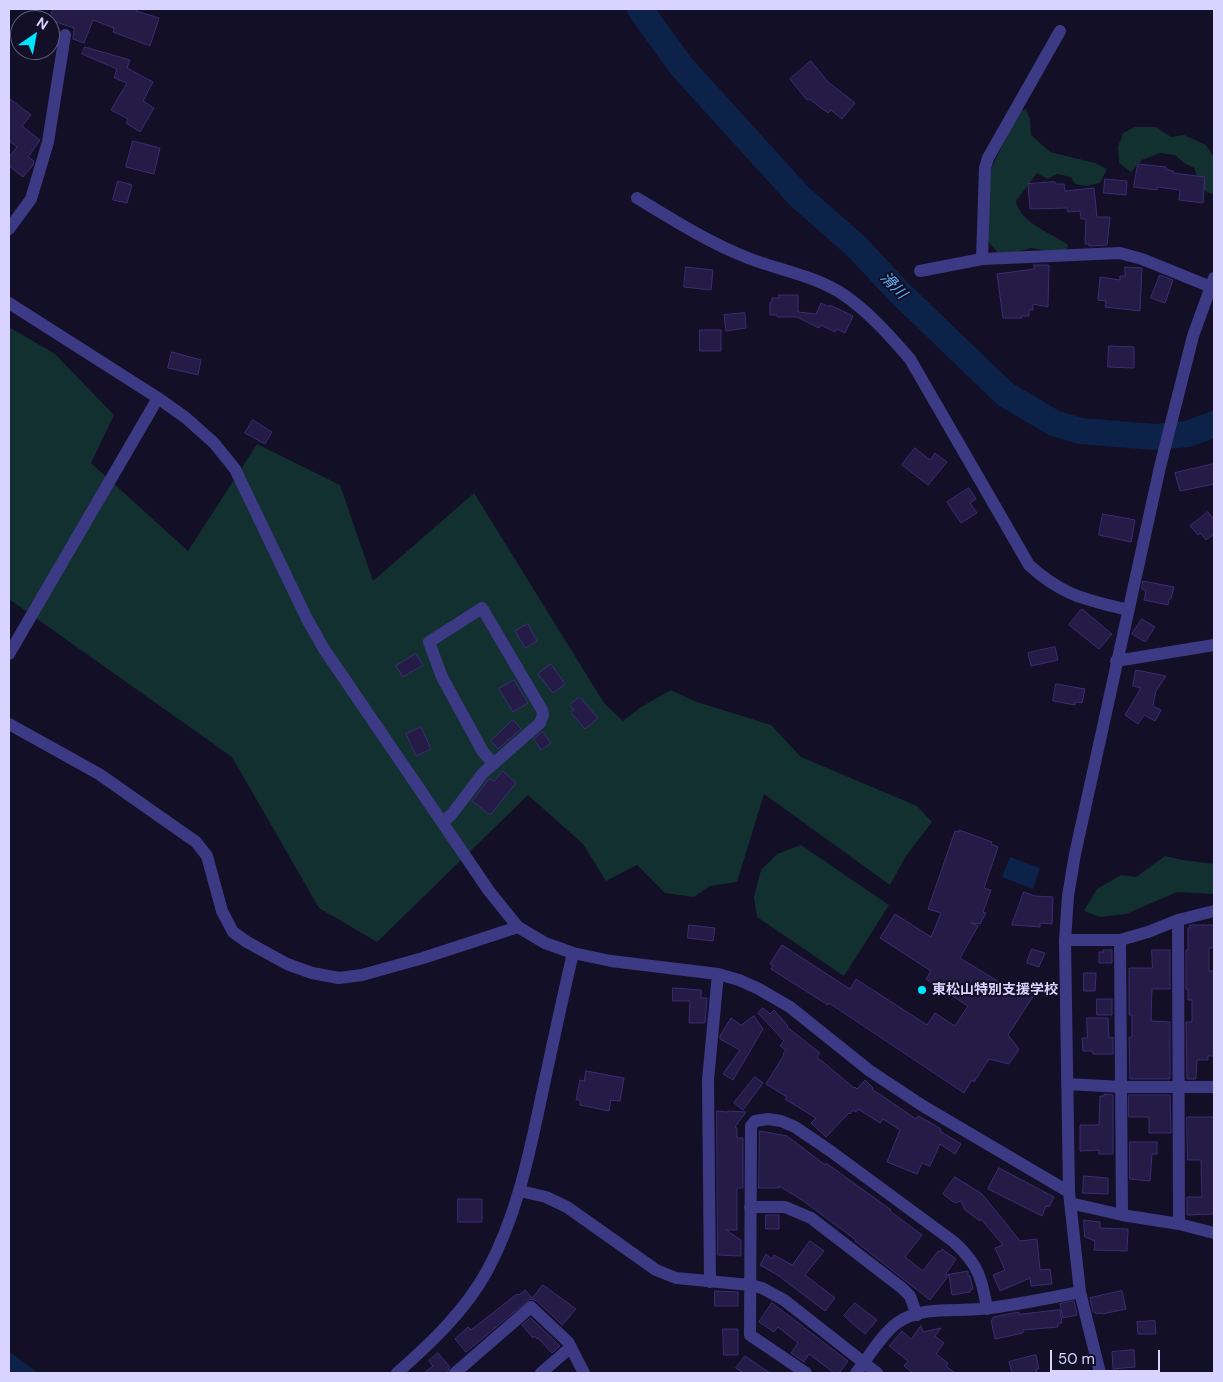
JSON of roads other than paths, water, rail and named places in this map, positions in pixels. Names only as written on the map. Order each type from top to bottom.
[{"type":"street","points":[[982,259],[985,168],[988,158],[1060,31]]},
{"type":"street","points":[[9,229],[31,199],[48,142],[65,35]]},
{"type":"street","points":[[636,198],[710,242],[749,258],[824,284],[853,301],[887,333],[910,359],[1029,565],[1059,589],[1081,598],[1128,610]]},
{"type":"street","points":[[920,271],[982,259],[1120,253],[1142,259],[1212,289],[1193,336],[1160,468],[1116,661],[1075,854],[1068,896],[1065,940],[1070,1198],[1080,1292],[1100,1373]]},
{"type":"street","points":[[10,307],[158,398],[186,418],[214,443],[235,469],[307,619],[324,649],[490,891],[518,927],[545,942],[573,953],[611,961],[718,974],[746,983],[785,1004],[863,1066],[922,1106],[1070,1198],[1122,1215],[1179,1224],[1214,1233]]},
{"type":"street","points":[[9,654],[158,398]]},
{"type":"street","points":[[444,822],[493,763],[540,723],[543,715],[542,710],[482,608],[429,642],[442,677],[483,752],[493,763]]},
{"type":"street","points":[[1116,661],[1214,645]]},
{"type":"street","points":[[9,724],[99,774],[196,842],[207,856],[222,911],[233,932],[247,942],[288,964],[312,973],[339,978],[362,975],[518,927]]},
{"type":"street","points":[[1065,940],[1120,940],[1148,932],[1178,920],[1214,911]]},
{"type":"street","points":[[1178,920],[1179,1224]]},
{"type":"street","points":[[1120,940],[1122,1215]]},
{"type":"street","points":[[397,1373],[446,1327],[473,1292],[487,1271],[513,1213],[520,1190],[573,953]]},
{"type":"street","points":[[710,1282],[708,1080],[718,974]]},
{"type":"street","points":[[1067,1084],[1122,1087],[1214,1087]]},
{"type":"street","points":[[806,1373],[750,1335],[751,1126],[755,1121],[768,1118],[782,1121],[795,1127],[954,1242],[968,1255],[979,1274],[987,1309]]},
{"type":"street","points":[[520,1190],[546,1197],[567,1206],[656,1270],[676,1278],[750,1285],[762,1288],[784,1300],[860,1368],[877,1373]]},
{"type":"street","points":[[750,1207],[785,1207],[811,1218],[902,1288],[910,1296],[916,1314]]},
{"type":"street","points":[[860,1368],[897,1323],[916,1314],[925,1311],[987,1309],[1080,1292]]},
{"type":"street","points":[[455,1373],[531,1307],[568,1342],[584,1373]]},
{"type":"street","points":[[541,1373],[571,1347]]},
{"type":"water","points":[[1010,857],[1040,868],[1033,889],[1002,877]]},
{"type":"water","points":[[9,1351],[11,1353],[38,1373],[9,1373]]},
{"type":"waterway","name":"滑川","points":[[640,9],[681,66],[799,196],[857,247],[899,292],[1005,394],[1054,423],[1080,431],[1155,437],[1188,434],[1214,424]]},
{"type":"place","name":"東松山特別支援学校","points":[[922,990]]}]
